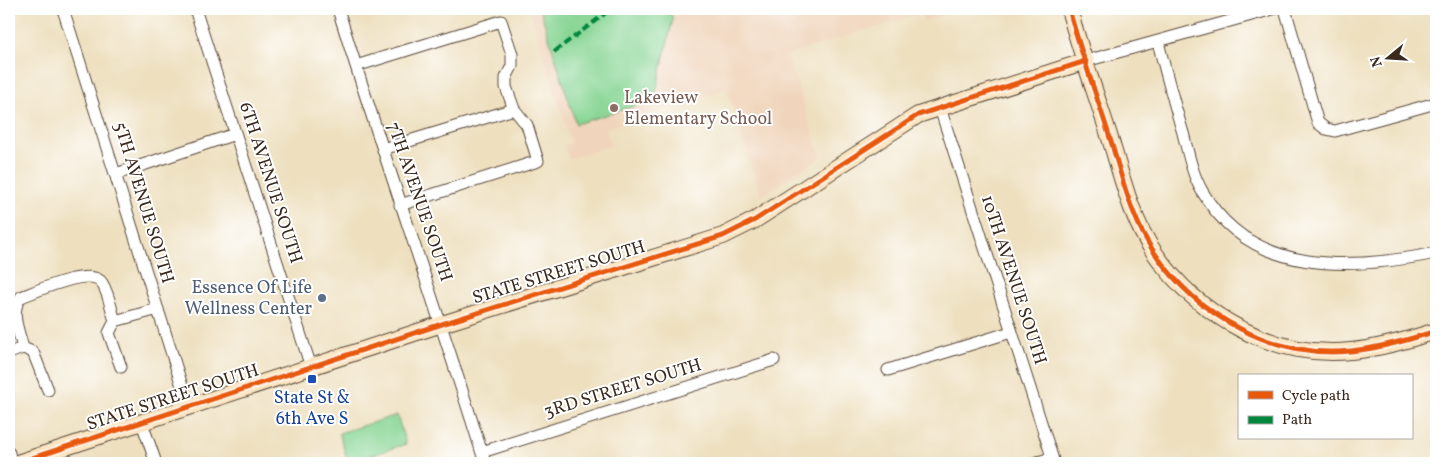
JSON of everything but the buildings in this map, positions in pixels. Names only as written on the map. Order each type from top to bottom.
[{"type":"street","name":"5TH AVENUE SOUTH","points":[[63,9],[189,408]]},
{"type":"street","name":"6TH AVENUE SOUTH","points":[[195,9],[311,368]]},
{"type":"street","name":"7TH AVENUE SOUTH","points":[[338,9],[400,205],[442,324],[485,463]]},
{"type":"street","points":[[1069,9],[1127,193],[1142,230],[1168,270],[1196,299],[1240,329],[1281,345],[1308,350],[1350,352],[1381,347],[1436,331]]},
{"type":"street","points":[[1086,61],[1273,9]]},
{"type":"street","points":[[1285,9],[1318,123],[1326,129],[1335,131],[1436,103]]},
{"type":"street","points":[[356,66],[501,21],[512,54],[512,66],[506,78],[506,87],[514,109],[527,125],[538,161],[400,205]]},
{"type":"street","points":[[1158,42],[1191,163],[1201,190],[1217,214],[1247,239],[1275,255],[1306,262],[1388,262],[1436,253]]},
{"type":"street","name":"STATE STREET SOUTH","points":[[17,463],[442,324],[723,236],[754,220],[918,115],[1086,61]]},
{"type":"street","name":"10TH AVENUE SOUTH","points":[[940,108],[1053,461]]},
{"type":"street","points":[[383,150],[514,109]]},
{"type":"street","points":[[116,174],[235,134]]},
{"type":"street","points":[[24,348],[14,314],[16,303],[21,297],[81,277],[95,277],[102,282],[115,321],[109,333],[121,367]]},
{"type":"street","points":[[115,321],[158,309]]},
{"type":"street","points":[[888,370],[1011,332]]},
{"type":"street","points":[[9,353],[24,348],[33,352],[48,390]]},
{"type":"street","name":"3RD STREET SOUTH","points":[[482,452],[774,360]]},
{"type":"street","points":[[142,423],[156,463]]},
{"type":"street","points":[[9,452],[11,463]]},
{"type":"street","points":[[1034,463],[1053,461]]},
{"type":"shaded area","name":"Lakeview Elementary School","points":[[529,9],[962,9],[924,21],[921,13],[787,55],[821,157],[761,196],[727,89],[606,128],[611,146],[569,159],[564,145],[571,143]]},
{"type":"green space","points":[[540,9],[669,9],[673,19],[654,100],[576,124]]},
{"type":"green space","points":[[397,415],[406,444],[348,463],[339,433]]},
{"type":"marked path","points":[[554,52],[611,9]]},
{"type":"cycle path","points":[[1069,9],[1132,209],[1154,252],[1192,296],[1215,314],[1240,328],[1266,340],[1294,348],[1322,352],[1351,351],[1373,348],[1436,331]]},
{"type":"cycle path","points":[[17,463],[442,324],[723,236],[755,220],[918,115],[1086,61]]},
{"type":"place","name":"Lakeview Elementary School","points":[[614,108]]},
{"type":"place","name":"Essence Of Life Wellness Center","points":[[322,298]]},
{"type":"place","name":"State St & 6th Ave S","points":[[312,379]]}]
